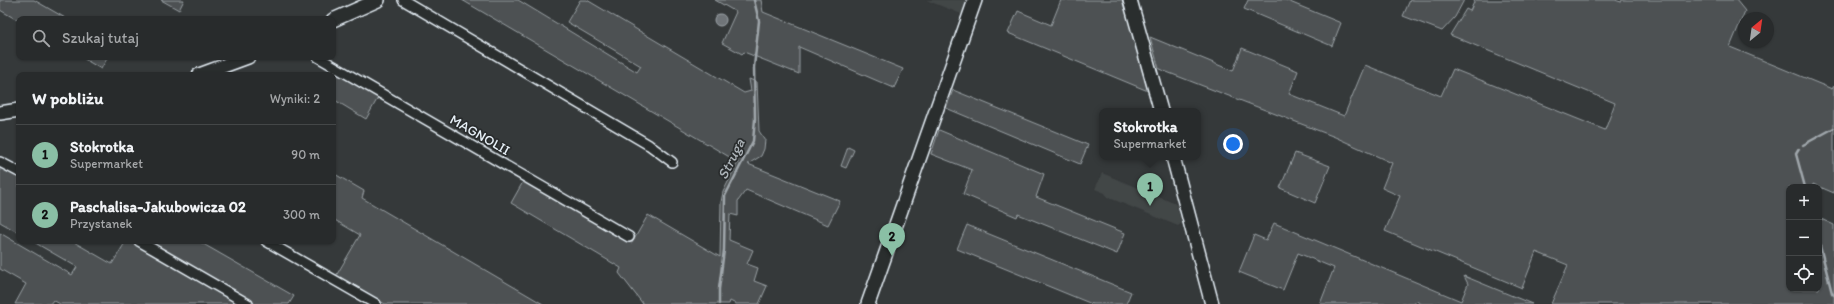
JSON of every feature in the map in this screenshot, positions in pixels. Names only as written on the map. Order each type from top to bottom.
[{"type":"street","points":[[336,19],[378,0]]},
{"type":"street","points":[[403,0],[649,145],[672,162]]},
{"type":"street","points":[[868,304],[975,0]]},
{"type":"street","points":[[1130,0],[1160,108]]},
{"type":"street","points":[[207,72],[240,60]]},
{"type":"street","name":"MAGNOLII","points":[[323,60],[629,237]]},
{"type":"street","points":[[0,113],[16,110]]},
{"type":"street","points":[[1174,160],[1212,304]]},
{"type":"street","points":[[0,162],[16,170]]},
{"type":"street","points":[[144,244],[248,304]]},
{"type":"street","points":[[271,244],[376,304]]},
{"type":"shaded area","points":[[0,0],[34,0],[62,16],[16,16],[16,19],[0,10]]},
{"type":"shaded area","points":[[161,0],[184,0],[179,10]]},
{"type":"shaded area","points":[[462,0],[518,0],[637,72],[641,66],[567,22],[580,0],[587,0],[744,93],[751,91],[749,79],[757,82],[759,131],[765,140],[764,149],[761,156],[748,164],[840,201],[828,225],[746,190],[738,201],[738,216],[730,214],[729,240],[753,250],[747,264],[758,268],[754,281],[767,286],[759,304],[736,304],[730,301],[729,304],[643,304],[619,273],[621,268],[511,203],[524,180],[632,243],[648,215],[720,257],[721,202],[723,192],[738,162]]},
{"type":"shaded area","points":[[715,0],[761,0],[763,12],[903,69],[894,88],[799,47],[799,74],[744,52],[742,54],[722,43],[736,12]]},
{"type":"shaded area","points":[[926,0],[965,0],[966,8],[964,15]]},
{"type":"shaded area","points":[[1061,0],[1123,0],[1148,91],[1008,33],[1018,11],[1051,25]]},
{"type":"shaded area","points":[[1248,0],[1285,0],[1341,23],[1332,46],[1244,9]]},
{"type":"shaded area","points":[[1410,0],[1464,0],[1455,17],[1442,31],[1403,16]]},
{"type":"shaded area","points":[[1475,0],[1615,0],[1621,2],[1622,0],[1736,0],[1745,11],[1738,12],[1738,28],[1730,47],[1832,89],[1834,86],[1834,193],[1822,188],[1822,184],[1786,184],[1786,292],[1822,292],[1822,219],[1834,225],[1834,304],[1551,304],[1568,265],[1536,252],[1522,288],[1385,231],[1400,196],[1382,188],[1392,163],[1335,137],[1159,69],[1150,37],[1233,71],[1242,48],[1298,71],[1289,94],[1344,116],[1365,65],[1441,96],[1453,69],[1605,130],[1615,103],[1450,35],[1466,9],[1470,11]]},
{"type":"shaded area","points":[[722,14],[725,15],[725,25],[718,26],[715,25],[714,18],[715,15]]},
{"type":"shaded area","points":[[86,60],[106,60],[101,69]]},
{"type":"shaded area","points":[[331,68],[379,96],[366,119],[336,101],[336,72],[329,72]]},
{"type":"shaded area","points":[[953,90],[1088,145],[1080,164],[946,108]]},
{"type":"shaded area","points":[[939,130],[1044,174],[1036,197],[1125,233],[1117,254],[1018,214],[1017,217],[963,194],[972,170],[931,154]]},
{"type":"shaded area","points":[[848,147],[854,150],[846,168],[841,166]]},
{"type":"shaded area","points":[[1295,153],[1330,166],[1315,203],[1280,188]]},
{"type":"shaded area","points":[[0,167],[16,176],[16,231],[0,222]]},
{"type":"shaded area","points":[[1102,173],[1176,204],[1182,223],[1178,226],[1107,197],[1105,193],[1095,189]]},
{"type":"shaded area","points":[[336,175],[364,191],[362,198],[543,304],[385,304],[336,276],[360,235],[336,221]]},
{"type":"shaded area","points":[[1274,223],[1461,301],[1468,284],[1464,276],[1532,304],[1422,304],[1416,301],[1414,304],[1320,304],[1334,268],[1298,253],[1283,290],[1239,272],[1254,235],[1266,240]]},
{"type":"shaded area","points":[[967,225],[1131,292],[1126,304],[1092,304],[957,249]]},
{"type":"shaded area","points":[[0,233],[16,242],[16,244],[19,244],[72,275],[77,267],[37,244],[77,244],[112,264],[124,244],[139,244],[243,304],[60,304],[53,300],[50,304],[15,304],[26,284],[0,269]]},
{"type":"shaded area","points":[[150,244],[203,244],[294,296],[289,304],[253,304]]},
{"type":"waterway","name":"Struga","points":[[719,304],[719,289],[724,250],[725,196],[753,141],[755,119],[754,67],[759,21],[754,0]]},
{"type":"waterway","points":[[1803,145],[1834,128]]},
{"type":"waterway","points":[[1799,149],[1796,154],[1804,184]]},
{"type":"waterway","points":[[1822,254],[1832,293],[1834,295]]},
{"type":"place","name":"Stokrotka","points":[[1150,206]]},
{"type":"place","name":"Paschalisa-Jakubowicza 02","points":[[892,256]]}]
